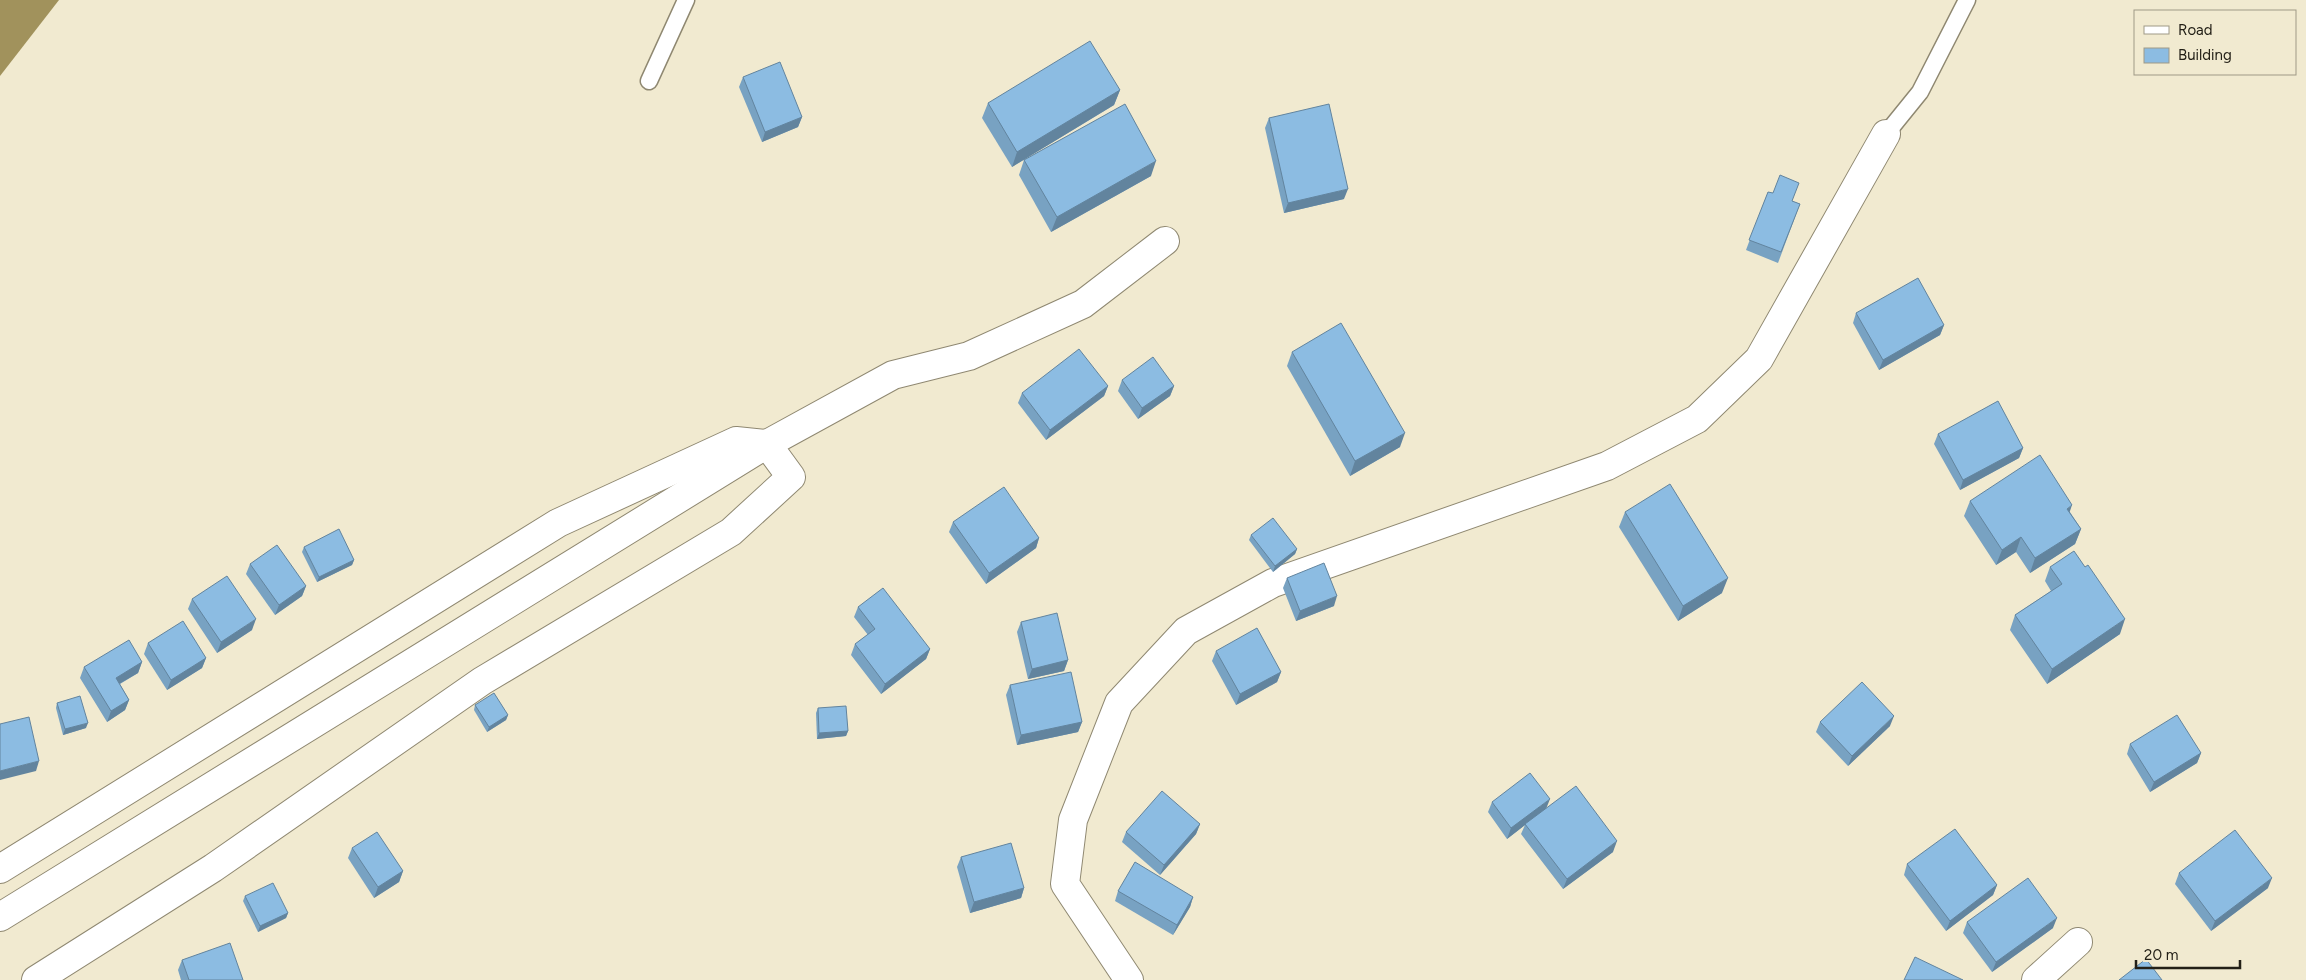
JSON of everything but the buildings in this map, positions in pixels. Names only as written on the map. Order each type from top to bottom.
[{"type":"street","points":[[1129,980],[1065,884],[1073,820],[1119,703],[1186,631],[1273,583],[1607,466],[1697,419],[1759,359],[1886,134]]},
{"type":"street","points":[[0,917],[767,444],[893,375],[969,356],[1083,304],[1165,240]]},
{"type":"street","points":[[0,869],[558,523],[736,441],[767,444],[791,476],[731,532],[482,681],[213,868],[36,980]]},
{"type":"street","points":[[2036,980],[2078,942]]},
{"type":"lane","points":[[649,81],[686,0]]},
{"type":"lane","points":[[1886,134],[1920,92],[1967,0]]},
{"type":"shaded area","points":[[0,0],[59,0],[0,76]]}]
